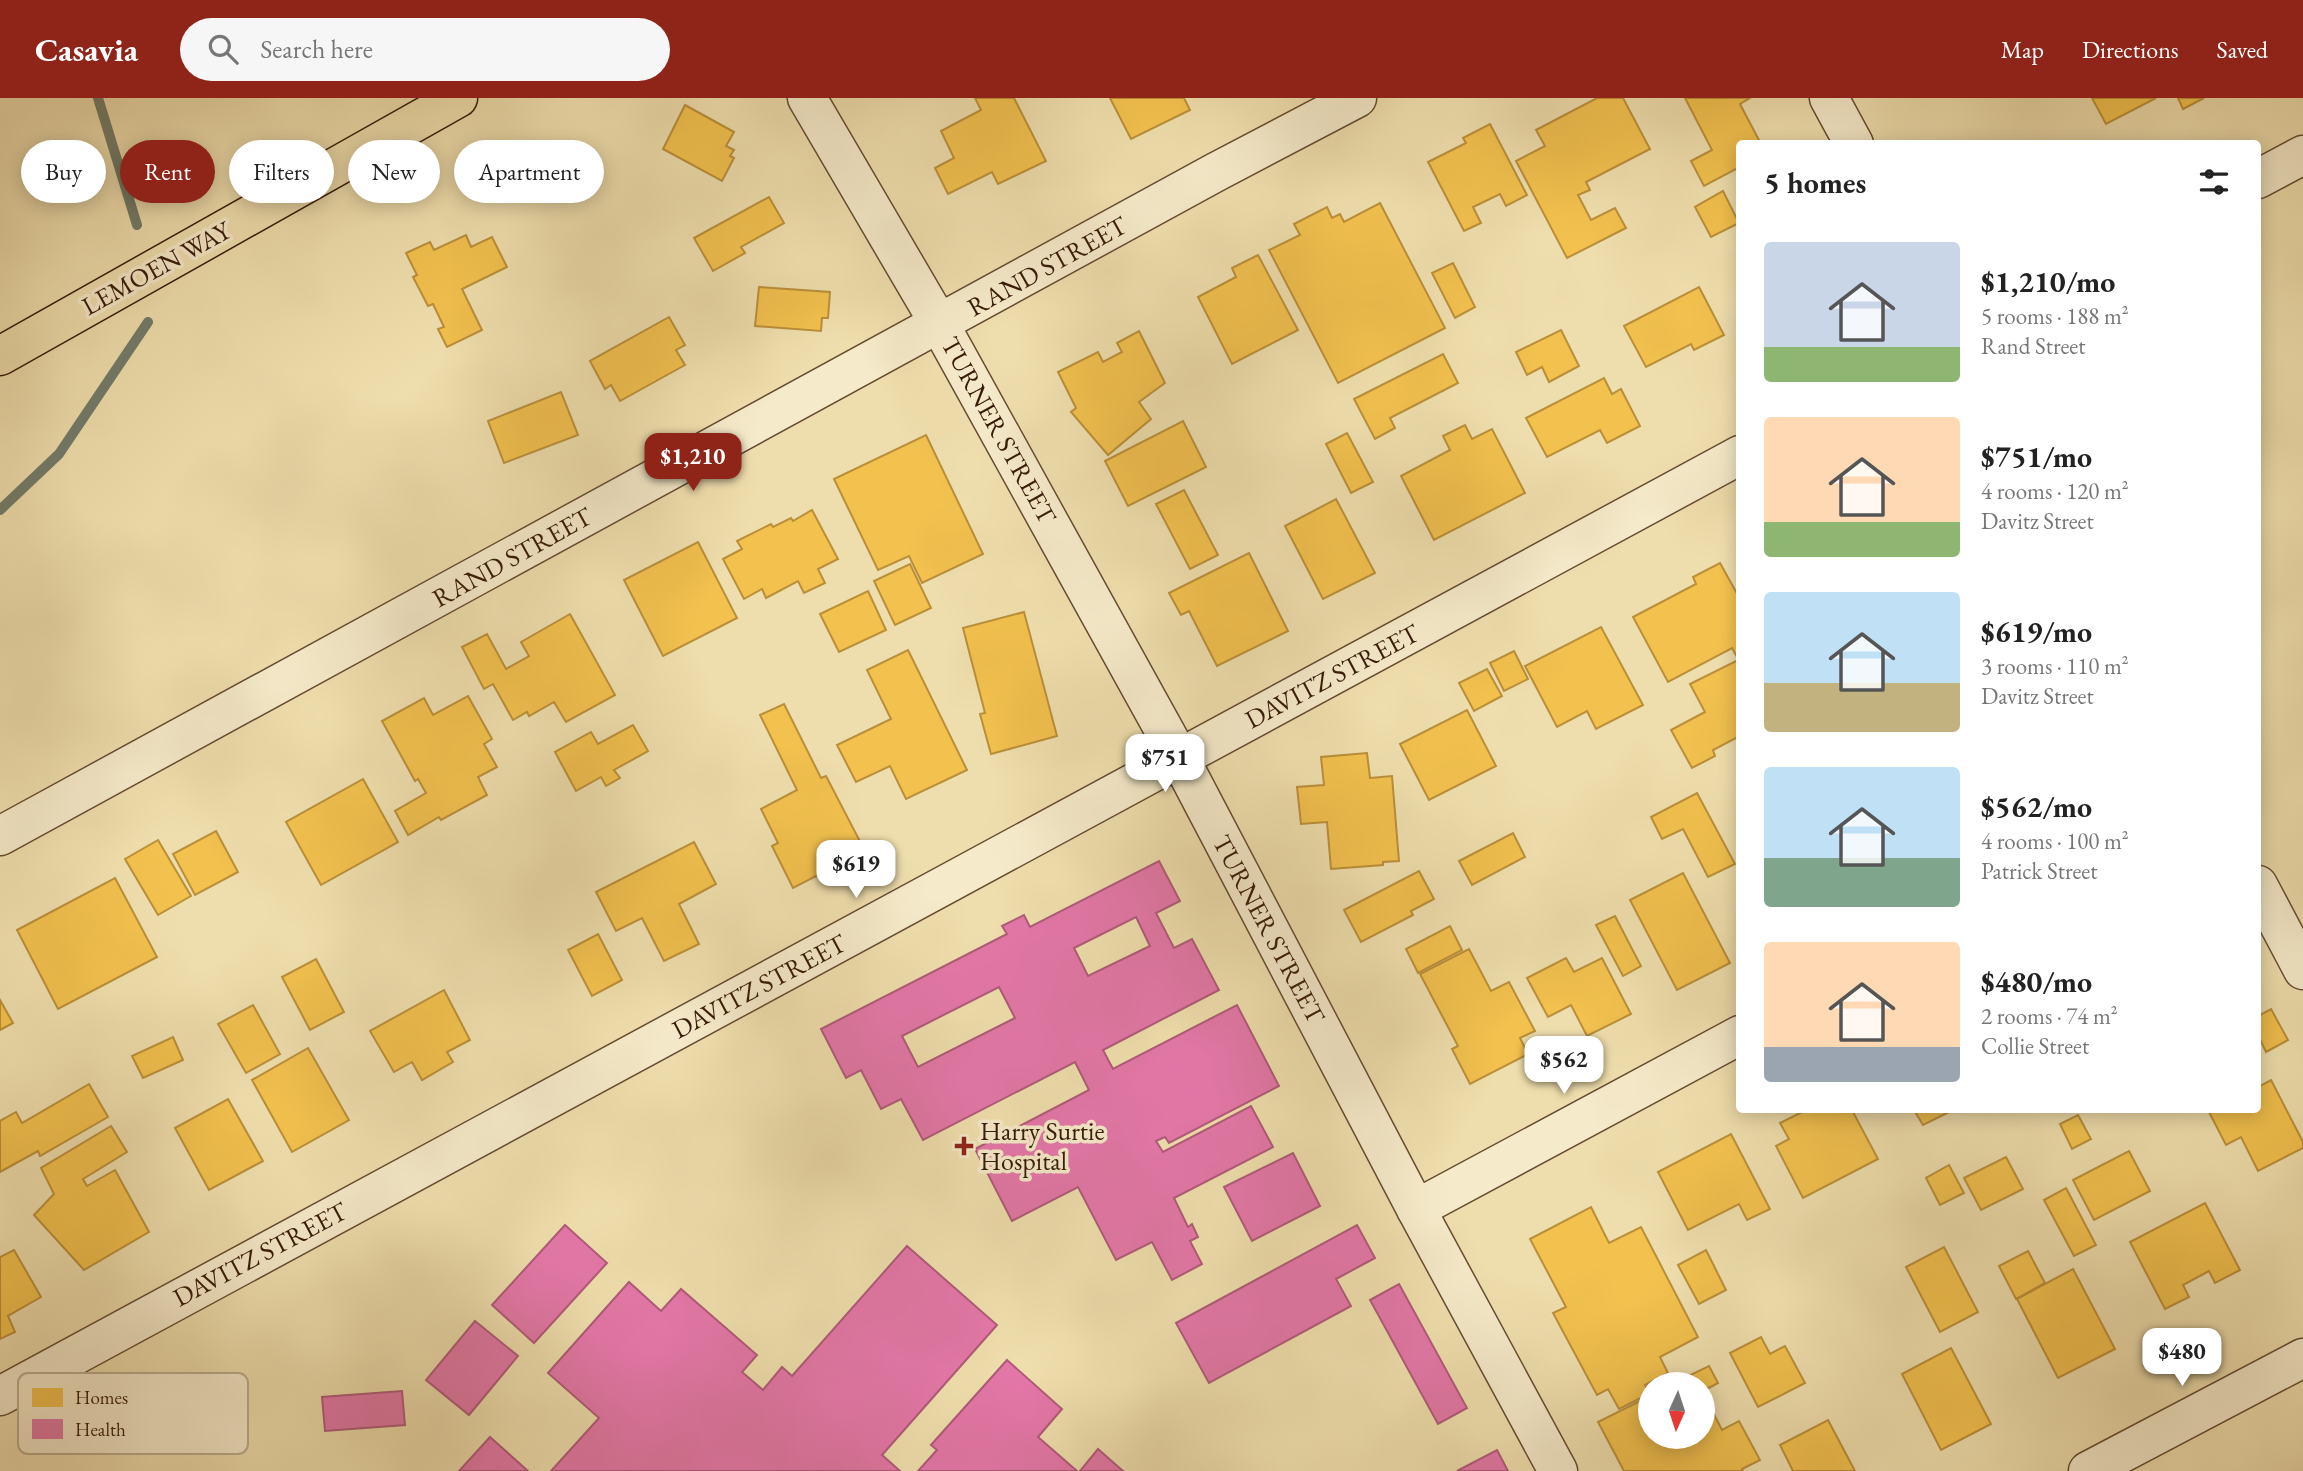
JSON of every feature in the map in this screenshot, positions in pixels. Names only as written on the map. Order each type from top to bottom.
[{"type":"highway","name":"LEMOEN WAY","points":[[0,356],[458,98]]},
{"type":"street","name":"TURNER STREET","points":[[807,98],[940,324],[1179,757],[1416,1209],[1558,1471]]},
{"type":"street","name":"RAND STREET","points":[[0,836],[1216,172],[1357,98]]},
{"type":"street","points":[[1829,98],[1852,140]]},
{"type":"street","points":[[2261,177],[2303,155]]},
{"type":"street","name":"DAVITZ STREET","points":[[43,1373],[1736,457]]},
{"type":"street","points":[[2261,891],[2303,970]]},
{"type":"street","points":[[1416,1209],[1736,1037]]},
{"type":"street","points":[[2088,1471],[2303,1358]]},
{"type":"street","name":"DAVITZ STREET","points":[[0,1396],[18,1386]]},
{"type":"building: Homes","points":[[975,98],[1014,98],[1046,161],[998,184],[992,172],[948,194],[935,168],[954,158],[941,131],[981,110]]},
{"type":"building: Homes","points":[[1110,98],[1184,98],[1190,110],[1131,139]]},
{"type":"building: Homes","points":[[1597,98],[1623,98],[1650,149],[1586,182],[1590,190],[1578,195],[1591,220],[1615,208],[1626,228],[1567,258],[1516,161],[1545,146],[1536,130]]},
{"type":"building: Homes","points":[[1685,98],[1750,98],[1740,104],[1759,140],[1736,140],[1736,169],[1704,186],[1691,161],[1712,150]]},
{"type":"building: Homes","points":[[2092,98],[2156,98],[2106,124]]},
{"type":"building: Homes","points":[[2178,98],[2204,98],[2183,109]]},
{"type":"building: Homes","points":[[685,105],[734,132],[726,146],[734,150],[730,156],[734,158],[722,181],[663,149]]},
{"type":"building: Homes","points":[[1490,124],[1527,195],[1506,206],[1500,194],[1473,207],[1481,223],[1464,231],[1428,162],[1466,143],[1463,138]]},
{"type":"building: Homes","points":[[1723,191],[1736,217],[1736,224],[1711,237],[1695,207]]},
{"type":"building: Homes","points":[[769,197],[784,223],[741,247],[745,253],[713,271],[694,238]]},
{"type":"building: Homes","points":[[1380,203],[1445,328],[1338,383],[1269,250],[1300,235],[1294,224],[1327,207],[1332,218],[1340,214],[1344,222]]},
{"type":"building: Homes","points":[[466,235],[471,247],[492,237],[507,267],[462,289],[482,330],[447,347],[438,329],[444,327],[433,304],[428,306],[413,277],[417,275],[406,253],[430,242],[434,250]]},
{"type":"building: Homes","points":[[1258,255],[1298,330],[1232,364],[1198,297],[1236,277],[1232,268]]},
{"type":"building: Homes","points":[[1453,263],[1475,307],[1455,318],[1432,273]]},
{"type":"building: Homes","points":[[759,287],[830,292],[828,318],[822,318],[821,331],[755,326]]},
{"type":"building: Homes","points":[[1699,287],[1724,335],[1694,350],[1691,344],[1646,367],[1624,326]]},
{"type":"building: Homes","points":[[669,317],[685,345],[676,350],[685,365],[620,401],[611,385],[605,389],[590,361]]},
{"type":"building: Homes","points":[[1561,330],[1579,366],[1549,382],[1542,367],[1527,375],[1516,352]]},
{"type":"building: Homes","points":[[1139,331],[1165,383],[1139,402],[1151,419],[1108,455],[1071,412],[1076,408],[1058,372],[1098,352],[1103,362],[1122,352],[1117,343]]},
{"type":"building: Homes","points":[[1443,354],[1458,383],[1390,418],[1395,428],[1375,439],[1354,399]]},
{"type":"building: Homes","points":[[1604,378],[1612,394],[1621,389],[1640,426],[1607,443],[1600,430],[1547,457],[1526,418]]},
{"type":"building: Homes","points":[[561,392],[578,435],[504,463],[488,421]]},
{"type":"building: Homes","points":[[1183,421],[1206,467],[1128,506],[1105,461]]},
{"type":"building: Homes","points":[[1465,425],[1472,439],[1492,429],[1525,493],[1434,540],[1401,476],[1450,450],[1443,436]]},
{"type":"building: Homes","points":[[1347,433],[1373,482],[1351,493],[1326,444]]},
{"type":"building: Homes","points":[[926,435],[983,554],[922,583],[909,556],[878,570],[834,479]]},
{"type":"building: Homes","points":[[1184,490],[1218,555],[1190,569],[1156,504]]},
{"type":"building: Homes","points":[[1336,499],[1375,573],[1323,599],[1285,526]]},
{"type":"building: Homes","points":[[812,510],[838,559],[818,569],[825,583],[804,593],[798,581],[766,598],[762,589],[744,599],[723,559],[742,549],[737,541],[771,524],[773,527],[791,518],[793,521]]},
{"type":"building: Homes","points":[[698,542],[737,618],[663,656],[624,580]]},
{"type":"building: Homes","points":[[1249,553],[1288,631],[1217,666],[1189,611],[1181,615],[1169,593]]},
{"type":"building: Homes","points":[[1720,563],[1736,592],[1736,655],[1732,648],[1668,682],[1633,617],[1696,584],[1693,577]]},
{"type":"building: Homes","points":[[910,564],[931,608],[895,625],[874,581]]},
{"type":"building: Homes","points":[[868,591],[886,630],[839,652],[820,614]]},
{"type":"building: Homes","points":[[1024,612],[1057,736],[991,754],[980,714],[985,713],[963,628]]},
{"type":"building: Homes","points":[[570,614],[615,695],[566,722],[554,702],[529,716],[527,712],[513,720],[493,684],[484,689],[462,647],[487,634],[506,669],[529,656],[521,642]]},
{"type":"building: Homes","points":[[1601,627],[1643,705],[1596,729],[1587,711],[1557,727],[1525,666]]},
{"type":"building: Homes","points":[[908,650],[967,770],[906,799],[890,766],[856,782],[837,745],[891,719],[867,670]]},
{"type":"building: Homes","points":[[1514,651],[1528,679],[1504,691],[1490,663]]},
{"type":"building: Homes","points":[[1736,661],[1736,738],[1713,750],[1715,756],[1692,768],[1671,730],[1705,712],[1690,684]]},
{"type":"building: Homes","points":[[1487,669],[1502,696],[1474,711],[1459,683]]},
{"type":"building: Homes","points":[[468,696],[492,739],[484,744],[497,767],[478,777],[487,795],[408,835],[395,811],[426,793],[418,779],[415,781],[382,721],[424,698],[433,715]]},
{"type":"building: Homes","points":[[784,704],[821,778],[826,776],[865,851],[793,888],[772,846],[778,843],[761,809],[797,790],[760,715]]},
{"type":"building: Homes","points":[[1467,710],[1496,766],[1429,800],[1400,744]]},
{"type":"building: Homes","points":[[633,725],[648,751],[614,770],[620,778],[606,786],[601,777],[576,791],[555,752],[591,732],[598,744]]},
{"type":"building: Homes","points":[[1367,753],[1370,778],[1392,776],[1399,861],[1383,862],[1383,865],[1331,869],[1327,822],[1301,824],[1297,787],[1324,785],[1321,757]]},
{"type":"building: Homes","points":[[363,779],[398,842],[321,885],[286,822]]},
{"type":"building: Homes","points":[[1697,793],[1735,864],[1708,877],[1683,829],[1662,839],[1651,817]]},
{"type":"building: Homes","points":[[216,831],[238,872],[195,895],[173,854]]},
{"type":"building: Homes","points":[[1513,833],[1525,857],[1472,885],[1459,861]]},
{"type":"building: Homes","points":[[158,840],[191,896],[158,915],[125,859]]},
{"type":"building: Homes","points":[[694,842],[716,884],[679,904],[699,944],[664,961],[642,918],[616,931],[596,892]]},
{"type":"building: Homes","points":[[1419,871],[1434,899],[1411,911],[1413,915],[1361,942],[1344,910]]},
{"type":"building: Homes","points":[[1683,873],[1730,963],[1677,990],[1630,900]]},
{"type":"building: Homes","points":[[115,878],[157,957],[58,1009],[17,930]]},
{"type":"building: Homes","points":[[1615,916],[1641,966],[1623,976],[1596,925]]},
{"type":"building: Homes","points":[[1450,926],[1462,950],[1418,973],[1406,949]]},
{"type":"building: Homes","points":[[598,934],[622,980],[592,996],[568,950]]},
{"type":"building: Homes","points":[[1469,949],[1491,991],[1509,982],[1535,1031],[1520,1038],[1528,1054],[1470,1084],[1452,1049],[1458,1046],[1420,974]]},
{"type":"building: Homes","points":[[1566,958],[1574,972],[1602,958],[1631,1014],[1587,1036],[1571,1005],[1548,1017],[1527,978]]},
{"type":"building: Homes","points":[[316,959],[344,1012],[310,1030],[282,977]]},
{"type":"building: Homes","points":[[444,990],[470,1040],[447,1052],[453,1062],[422,1080],[412,1062],[394,1072],[370,1031]]},
{"type":"building: Homes","points":[[0,1000],[13,1023],[0,1030]]},
{"type":"building: Homes","points":[[253,1005],[280,1054],[246,1073],[218,1024]]},
{"type":"building: Homes","points":[[2271,1009],[2288,1040],[2266,1052],[2261,1041],[2261,1014]]},
{"type":"building: Homes","points":[[173,1037],[183,1060],[143,1078],[132,1056]]},
{"type":"building: Homes","points":[[308,1048],[349,1120],[292,1152],[252,1080]]},
{"type":"building: Homes","points":[[2271,1080],[2303,1142],[2303,1148],[2258,1171],[2241,1137],[2226,1145],[2210,1113],[2261,1113],[2261,1085]]},
{"type":"building: Homes","points":[[89,1084],[108,1117],[40,1156],[38,1151],[0,1172],[0,1121],[16,1112],[22,1123]]},
{"type":"building: Homes","points":[[228,1099],[263,1161],[209,1190],[175,1128]]},
{"type":"building: Homes","points":[[1800,1113],[1854,1113],[1878,1159],[1803,1198],[1776,1146],[1789,1139],[1780,1123]]},
{"type":"building: Homes","points":[[1916,1113],[1947,1113],[1923,1125]]},
{"type":"building: Homes","points":[[2078,1115],[2091,1139],[2072,1149],[2060,1124]]},
{"type":"building: Homes","points":[[111,1126],[127,1152],[83,1179],[87,1186],[115,1170],[149,1232],[84,1270],[34,1215],[54,1194],[41,1168]]},
{"type":"building: Homes","points":[[1731,1134],[1770,1209],[1747,1220],[1739,1204],[1688,1230],[1658,1172]]},
{"type":"building: Homes","points":[[2129,1151],[2150,1191],[2094,1220],[2073,1180]]},
{"type":"building: Homes","points":[[2006,1157],[2023,1189],[1981,1210],[1964,1178]]},
{"type":"building: Homes","points":[[1949,1165],[1964,1193],[1940,1205],[1926,1178]]},
{"type":"building: Homes","points":[[2066,1188],[2096,1245],[2074,1256],[2044,1200]]},
{"type":"building: Homes","points":[[2205,1203],[2240,1270],[2215,1283],[2209,1271],[2183,1285],[2189,1297],[2165,1309],[2130,1242]]},
{"type":"building: Homes","points":[[1591,1207],[1609,1243],[1641,1227],[1698,1337],[1660,1357],[1668,1372],[1638,1372],[1638,1400],[1619,1409],[1608,1389],[1597,1395],[1553,1313],[1566,1307],[1530,1239]]},
{"type":"building: Homes","points":[[1944,1247],[1978,1312],[1940,1332],[1906,1267]]},
{"type":"building: Homes","points":[[14,1250],[41,1297],[8,1316],[15,1332],[0,1339],[0,1257]]},
{"type":"building: Homes","points":[[1706,1250],[1726,1290],[1699,1304],[1678,1265]]},
{"type":"building: Homes","points":[[2028,1251],[2045,1283],[2016,1299],[1999,1266]]},
{"type":"building: Homes","points":[[2073,1269],[2115,1349],[2058,1378],[2017,1299]]},
{"type":"building: Homes","points":[[1761,1337],[1770,1354],[1785,1346],[1805,1383],[1758,1407],[1730,1353]]},
{"type":"building: Homes","points":[[1951,1348],[1991,1424],[1941,1450],[1902,1374]]},
{"type":"building: Homes","points":[[1709,1366],[1712,1372],[1697,1372]]},
{"type":"building: Homes","points":[[1638,1402],[1638,1449],[1715,1449],[1715,1416],[1722,1430],[1739,1421],[1760,1460],[1742,1469],[1743,1471],[1624,1471],[1598,1422]]},
{"type":"building: Homes","points":[[1828,1420],[1855,1471],[1793,1471],[1780,1445]]},
{"type":"building: Health","points":[[1159,861],[1180,901],[1156,913],[1174,948],[1192,939],[1219,990],[1103,1050],[1113,1069],[1237,1005],[1279,1086],[1169,1143],[1165,1137],[1156,1141],[1163,1152],[1251,1106],[1273,1147],[1174,1198],[1188,1227],[1192,1224],[1198,1237],[1190,1241],[1202,1264],[1172,1280],[1152,1242],[1116,1260],[1078,1187],[1012,1221],[975,1149],[1089,1090],[1075,1062],[923,1140],[901,1099],[881,1109],[861,1070],[846,1078],[821,1029],[1007,934],[1002,926],[1024,915],[1030,927]],"holes":[[[1136,917],[1150,946],[1088,976],[1074,948]],[[999,987],[1015,1018],[918,1067],[902,1036]]]},
{"type":"building: Health","points":[[1293,1153],[1320,1206],[1252,1241],[1224,1187]]},
{"type":"building: Health","points":[[565,1225],[607,1263],[534,1343],[492,1305]]},
{"type":"building: Health","points":[[1357,1225],[1375,1258],[1336,1279],[1351,1306],[1209,1383],[1176,1323]]},
{"type":"building: Health","points":[[907,1246],[997,1325],[882,1455],[900,1471],[551,1471],[599,1418],[548,1373],[629,1282],[661,1311],[681,1289],[757,1355],[742,1372],[763,1390],[782,1367],[792,1376]]},
{"type":"building: Health","points":[[1399,1284],[1467,1408],[1438,1424],[1370,1300]]},
{"type":"building: Health","points":[[475,1321],[518,1356],[469,1415],[426,1380]]},
{"type":"building: Health","points":[[1007,1360],[1062,1409],[1038,1437],[1077,1471],[918,1471],[937,1450],[931,1445]]},
{"type":"building: Health","points":[[402,1391],[405,1425],[325,1431],[322,1397]]},
{"type":"building: Health","points":[[490,1437],[528,1471],[459,1471]]},
{"type":"building: Health","points":[[1098,1449],[1123,1471],[1080,1471]]},
{"type":"building: Health","points":[[1497,1450],[1508,1471],[1457,1471]]},
{"type":"waterway","points":[[98,98],[137,225]]},
{"type":"waterway","points":[[0,510],[59,454],[148,322]]},
{"type":"place","name":"Harry Surtie Hospital","points":[[964,1146]]}]
